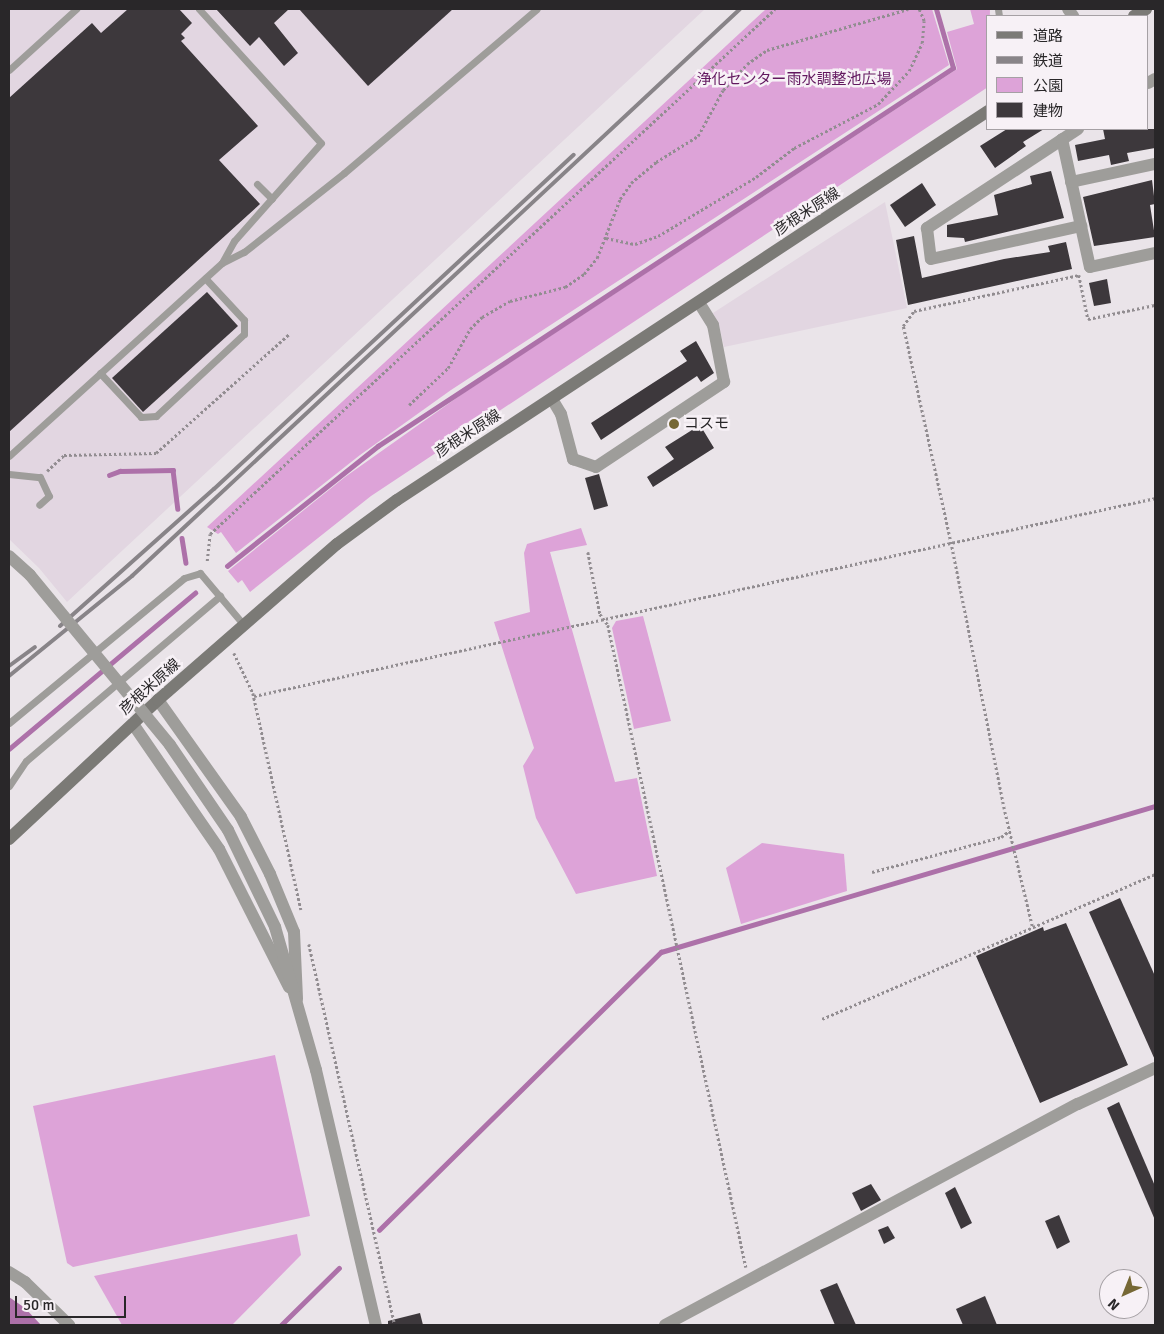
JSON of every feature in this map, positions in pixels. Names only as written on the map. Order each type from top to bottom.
[{"type":"main road","name":"彦根米原線","points":[[9,839],[158,700],[337,544],[397,500],[986,112]]},
{"type":"street","points":[[1076,130],[927,228],[931,259],[1081,226]]},
{"type":"street","points":[[1062,139],[1090,267],[1155,253]]},
{"type":"street","points":[[1071,182],[1155,164]]},
{"type":"street","points":[[552,399],[561,414],[573,459],[596,467],[724,382],[713,325],[699,303]]},
{"type":"street","points":[[9,556],[30,576],[170,745],[228,830],[275,927],[298,1002],[376,1325]]},
{"type":"street","points":[[158,700],[217,780],[245,824],[270,874],[294,932],[298,1002]]},
{"type":"street","points":[[133,724],[219,849],[298,1002]]},
{"type":"street","points":[[665,1325],[1078,1104],[1155,1068]]},
{"type":"street","points":[[9,1272],[25,1282],[69,1325]]},
{"type":"lane","points":[[10,66],[76,9]]},
{"type":"lane","points":[[199,9],[321,142],[234,241],[222,263]]},
{"type":"lane","points":[[9,456],[222,263],[244,252],[344,173],[537,9]]},
{"type":"lane","points":[[257,184],[272,199]]},
{"type":"lane","points":[[100,373],[141,417],[156,416],[244,334],[244,320],[205,278]]},
{"type":"lane","points":[[9,474],[40,476],[49,496],[40,505]]},
{"type":"lane","points":[[9,723],[184,578],[200,573],[244,625]]},
{"type":"lane","points":[[9,786],[26,761],[220,596]]},
{"type":"path","points":[[207,561],[210,534],[775,9]]},
{"type":"path","points":[[410,405],[448,368],[470,329],[482,317],[510,301],[565,287],[593,264],[606,238],[620,199],[631,184],[656,162],[698,136],[723,90],[754,59],[767,50],[908,9]]},
{"type":"path","points":[[606,238],[635,244],[658,236],[712,201],[756,178],[794,148],[878,104],[909,71],[922,43],[924,21],[919,9]]},
{"type":"path","points":[[1032,926],[1011,842],[951,544],[903,326],[914,311],[1079,275],[1088,319],[1155,305]]},
{"type":"path","points":[[40,476],[64,456],[156,453],[289,334]]},
{"type":"path","points":[[254,696],[1155,498]]},
{"type":"path","points":[[588,552],[603,619],[608,625],[749,1280]]},
{"type":"path","points":[[225,642],[235,654],[254,696],[302,915]]},
{"type":"path","points":[[872,872],[1001,837],[1009,831]]},
{"type":"path","points":[[822,1019],[1155,874]]},
{"type":"path","points":[[307,934],[395,1325]]},
{"type":"shaded area","points":[[9,9],[705,9],[67,602],[39,568],[9,539]]},
{"type":"shaded area","points":[[885,202],[907,308],[724,347],[719,325],[713,313]]},
{"type":"shaded area","points":[[9,1297],[25,1308],[41,1325],[9,1325]]},
{"type":"green space","name":"浄化センター雨水調整池広場","points":[[766,9],[932,9],[949,65],[451,390],[360,455],[236,553],[221,532],[218,534],[207,527]]},
{"type":"green space","points":[[970,9],[990,9],[990,15],[986,15],[986,88],[371,496],[250,592],[242,580],[238,583],[228,571],[345,477],[465,392],[957,69],[947,32],[974,24]]},
{"type":"green space","points":[[581,528],[587,545],[550,552],[615,782],[637,778],[657,876],[576,894],[536,818],[523,766],[534,748],[494,622],[530,612],[524,553],[527,544]]},
{"type":"green space","points":[[643,616],[671,721],[634,729],[612,628],[616,621]]},
{"type":"green space","points":[[762,843],[844,854],[847,891],[741,924],[726,868]]},
{"type":"green space","points":[[275,1055],[310,1216],[73,1267],[67,1263],[33,1106]]},
{"type":"green space","points":[[297,1234],[301,1255],[232,1325],[122,1325],[94,1276]]},
{"type":"building","points":[[128,9],[179,9],[192,23],[181,34],[185,38],[181,41],[258,126],[219,160],[260,204],[9,432],[9,98],[92,23],[101,33]]},
{"type":"building","points":[[216,9],[289,9],[274,23],[298,53],[284,66],[259,37],[250,46]]},
{"type":"building","points":[[299,9],[453,9],[368,86]]},
{"type":"building","points":[[1155,129],[1155,148],[1127,153],[1129,161],[1111,165],[1109,155],[1078,161],[1075,145],[1105,139],[1103,130]]},
{"type":"building","points":[[1005,130],[1042,130],[1023,142],[1026,146],[995,168],[980,146]]},
{"type":"building","points":[[1051,171],[1064,218],[965,242],[964,238],[947,237],[947,225],[998,215],[994,195],[1032,184],[1030,176]]},
{"type":"building","points":[[1152,180],[1155,204],[1150,205],[1155,237],[1094,246],[1083,197]]},
{"type":"building","points":[[922,183],[936,205],[905,227],[890,205]]},
{"type":"building","points":[[914,236],[922,278],[1004,259],[1050,252],[1048,246],[1066,242],[1072,269],[908,305],[896,240]]},
{"type":"building","points":[[1107,279],[1111,303],[1094,306],[1089,283]]},
{"type":"building","points":[[207,292],[238,326],[143,412],[112,378]]},
{"type":"building","points":[[696,341],[714,373],[701,382],[697,376],[601,440],[591,423],[687,361],[680,351]]},
{"type":"building","points":[[700,425],[714,448],[653,487],[647,477],[674,459],[665,447]]},
{"type":"building","points":[[599,474],[608,506],[594,510],[585,478]]},
{"type":"building","points":[[1120,898],[1155,976],[1155,1060],[1089,912]]},
{"type":"building","points":[[1066,923],[1128,1065],[1040,1103],[976,956],[1043,927],[1044,931]]},
{"type":"building","points":[[1119,1102],[1155,1186],[1155,1220],[1107,1108]]},
{"type":"building","points":[[871,1184],[881,1200],[861,1211],[852,1193]]},
{"type":"building","points":[[955,1187],[972,1223],[961,1229],[945,1193]]},
{"type":"building","points":[[1059,1215],[1070,1242],[1057,1249],[1045,1221]]},
{"type":"building","points":[[888,1226],[895,1238],[884,1244],[878,1230]]},
{"type":"building","points":[[837,1283],[856,1325],[835,1325],[820,1290]]},
{"type":"building","points":[[985,1296],[997,1325],[963,1325],[956,1309]]},
{"type":"building","points":[[420,1313],[423,1325],[388,1325],[388,1321]]},
{"type":"waterway","points":[[227,566],[378,446],[953,68],[936,9]]},
{"type":"waterway","points":[[109,475],[120,471],[173,470],[178,509]]},
{"type":"waterway","points":[[182,538],[186,563]]},
{"type":"waterway","points":[[9,749],[195,593]]},
{"type":"waterway","points":[[379,1230],[661,952],[1155,806]]},
{"type":"waterway","points":[[281,1325],[339,1268]]},
{"type":"railway","points":[[9,676],[132,576],[740,9]]},
{"type":"railway","points":[[60,626],[214,489],[574,155]]},
{"type":"railway","points":[[9,666],[35,647]]},
{"type":"place","name":"コスモ","points":[[674,424]]}]
